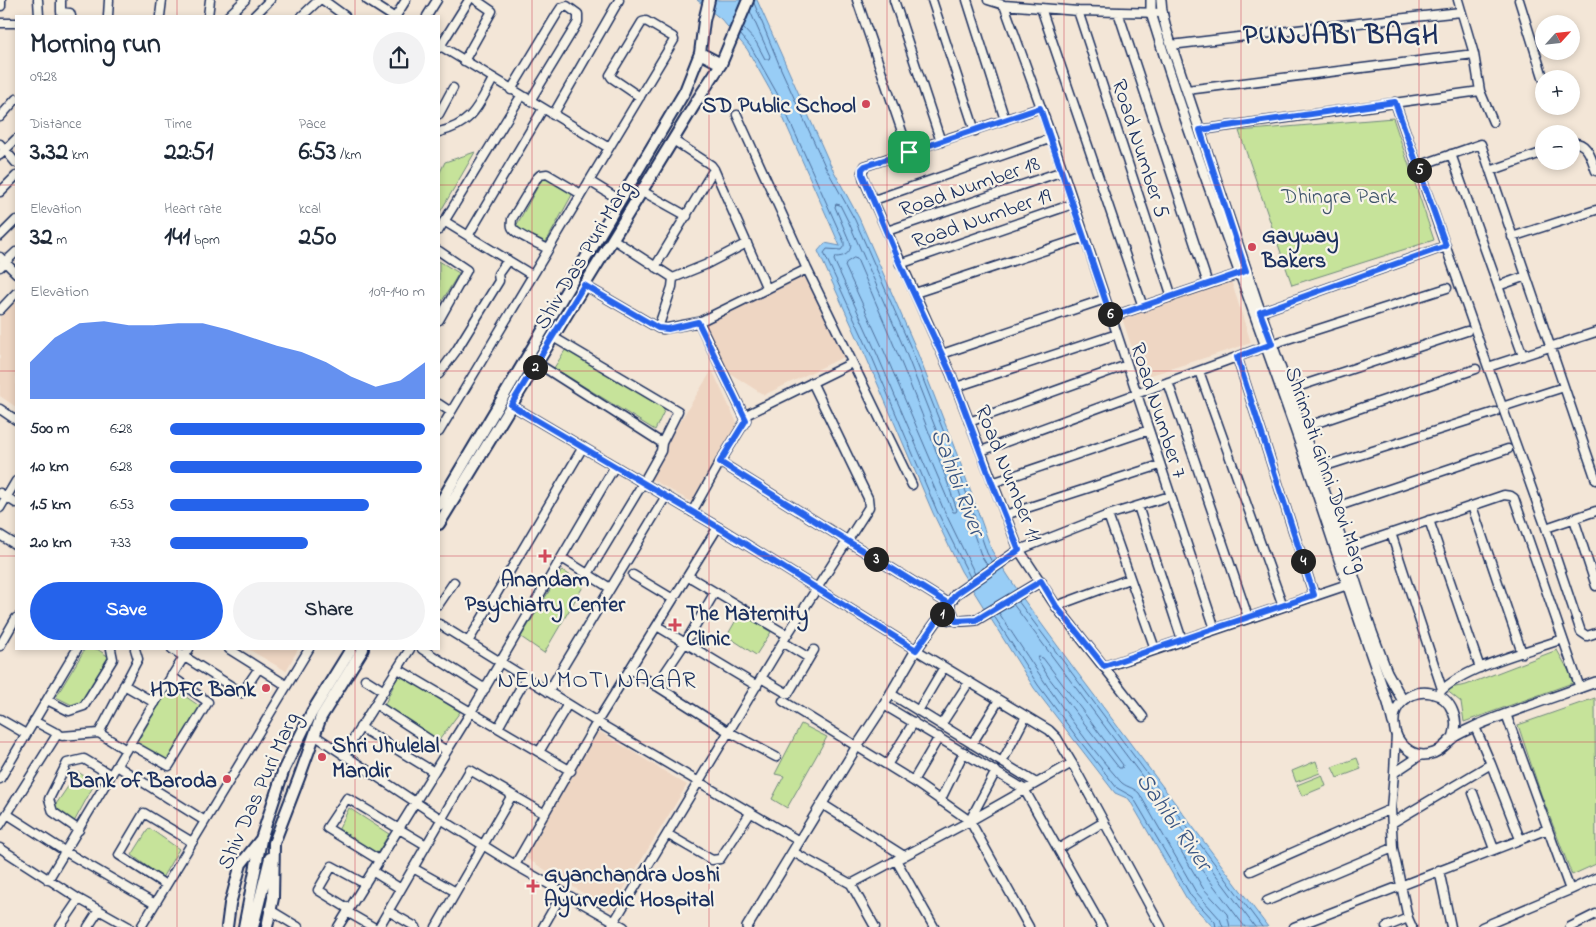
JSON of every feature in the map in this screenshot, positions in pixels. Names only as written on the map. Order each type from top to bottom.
[{"type":"main road","name":"Shiv Das Puri Marg","points":[[440,504],[685,91],[700,53],[709,0]]},
{"type":"main road","name":"Shiv Das Puri Marg","points":[[440,522],[721,64],[748,0]]},
{"type":"main road","points":[[700,53],[721,64]]},
{"type":"main road","name":"Shiv Das Puri Marg","points":[[227,927],[230,904],[241,864],[261,839],[284,769],[312,712],[350,650]]},
{"type":"main road","name":"Shiv Das Puri Marg","points":[[267,927],[273,898],[274,843],[321,717],[361,650]]},
{"type":"main road","points":[[244,927],[261,839]]},
{"type":"main road","points":[[253,927],[274,843]]},
{"type":"street","points":[[38,0],[39,15]]},
{"type":"street","points":[[60,0],[61,12],[70,13],[71,15]]},
{"type":"street","points":[[108,15],[109,0]]},
{"type":"street","points":[[160,15],[162,0]]},
{"type":"street","points":[[208,15],[210,0]]},
{"type":"street","points":[[229,15],[244,0]]},
{"type":"street","points":[[255,15],[270,0]]},
{"type":"street","points":[[303,15],[319,0]]},
{"type":"street","points":[[323,0],[344,15]]},
{"type":"street","points":[[368,0],[377,3],[393,15]]},
{"type":"street","points":[[395,15],[406,0]]},
{"type":"street","points":[[428,15],[438,0]]},
{"type":"street","points":[[440,45],[469,0]]},
{"type":"street","points":[[464,61],[492,11],[476,0]]},
{"type":"street","points":[[553,115],[619,0]]},
{"type":"street","points":[[857,0],[909,152],[1040,108]]},
{"type":"street","points":[[894,0],[941,142]]},
{"type":"street","points":[[932,0],[975,131]]},
{"type":"street","points":[[967,0],[1006,120]]},
{"type":"street","points":[[988,0],[1004,5],[1078,11],[1162,13]]},
{"type":"street","name":"Shrimati Ginni Devi Marg","points":[[1151,0],[1152,13],[1177,93],[1269,346],[1337,552],[1387,672],[1403,701]]},
{"type":"street","name":"Shrimati Ginni Devi Marg","points":[[1161,0],[1162,13],[1171,45],[1200,130],[1243,272],[1260,312],[1269,346],[1288,390],[1345,549],[1351,583],[1393,723]]},
{"type":"street","points":[[1458,0],[1474,54],[1480,91],[1492,122]]},
{"type":"street","points":[[1519,0],[1541,70]]},
{"type":"street","name":"Road Number 7","points":[[1004,5],[1052,138],[1215,629]]},
{"type":"street","points":[[511,90],[561,8],[568,6],[578,14],[578,22],[530,101]]},
{"type":"street","points":[[1041,8],[1143,307]]},
{"type":"street","name":"Road Number 5","points":[[1078,11],[1172,297]]},
{"type":"street","points":[[1118,12],[1208,284]]},
{"type":"street","points":[[1171,45],[1322,26],[1461,12]]},
{"type":"street","points":[[440,430],[588,181],[640,97],[674,39],[646,21],[642,22],[610,75],[640,97]]},
{"type":"street","points":[[0,23],[15,24]]},
{"type":"street","points":[[440,48],[609,148]]},
{"type":"street","points":[[1186,90],[1474,54]]},
{"type":"street","points":[[440,132],[470,118],[493,79]]},
{"type":"street","points":[[440,112],[453,88]]},
{"type":"street","points":[[1200,130],[1480,91]]},
{"type":"street","points":[[440,228],[521,96]]},
{"type":"street","points":[[1,115],[15,100]]},
{"type":"street","points":[[1395,102],[1488,367],[1499,409],[1546,528],[1581,632],[1587,636],[1596,633]]},
{"type":"street","points":[[468,236],[544,109]]},
{"type":"street","points":[[737,115],[807,269],[912,486]]},
{"type":"street","points":[[874,200],[1052,138]]},
{"type":"street","points":[[15,140],[2,149],[15,162]]},
{"type":"street","points":[[673,140],[711,165],[714,169],[767,289]]},
{"type":"street","points":[[1418,166],[1481,144],[1564,387],[1593,463],[1596,480]]},
{"type":"street","points":[[1580,144],[1589,153],[1596,171]]},
{"type":"street","name":"Road Number 11","points":[[909,152],[865,166],[862,169],[864,180],[956,388],[1005,515],[1016,551],[1038,584],[1104,666]]},
{"type":"street","points":[[1451,154],[1523,356]]},
{"type":"street","points":[[1490,171],[1535,155]]},
{"type":"street","points":[[655,267],[714,169]]},
{"type":"street","name":"Road Number 18","points":[[887,231],[1063,171]]},
{"type":"street","points":[[548,248],[512,228],[512,219],[531,187],[540,175],[547,174],[581,194]]},
{"type":"street","points":[[0,192],[15,177]]},
{"type":"street","points":[[588,181],[620,200]]},
{"type":"street","points":[[642,191],[687,216]]},
{"type":"street","name":"Road Number 19","points":[[900,264],[1073,204]]},
{"type":"street","points":[[1512,237],[1596,210]]},
{"type":"street","points":[[0,236],[15,221]]},
{"type":"street","points":[[444,221],[532,275]]},
{"type":"street","points":[[915,293],[1085,237]]},
{"type":"street","points":[[613,239],[673,278]]},
{"type":"street","points":[[673,278],[705,265],[747,244]]},
{"type":"street","points":[[1260,312],[1446,246]]},
{"type":"street","points":[[440,252],[467,270],[440,318]]},
{"type":"street","points":[[15,253],[2,262],[15,272]]},
{"type":"street","points":[[440,373],[461,343],[498,281],[498,274],[508,260]]},
{"type":"street","points":[[584,285],[658,328],[668,329],[698,322],[807,269]]},
{"type":"street","points":[[1111,317],[1243,272]]},
{"type":"street","points":[[1498,286],[1526,276]]},
{"type":"street","points":[[658,328],[672,287],[673,278]]},
{"type":"street","points":[[981,451],[1237,357],[1447,288]]},
{"type":"street","points":[[0,310],[15,294]]},
{"type":"street","points":[[942,354],[1105,299]]},
{"type":"street","points":[[692,512],[746,420],[698,322]]},
{"type":"street","points":[[1288,390],[1467,331]]},
{"type":"street","points":[[1488,367],[1596,332]]},
{"type":"street","points":[[956,388],[1117,334]]},
{"type":"street","points":[[553,337],[678,411],[662,443],[661,451],[588,574]]},
{"type":"street","points":[[1237,357],[1314,595]]},
{"type":"street","points":[[537,363],[662,443]]},
{"type":"street","points":[[744,416],[852,363]]},
{"type":"street","points":[[969,422],[1127,365]]},
{"type":"street","points":[[1302,428],[1476,369]]},
{"type":"street","points":[[1200,370],[1282,606]]},
{"type":"street","points":[[613,924],[756,686],[869,507],[869,502],[812,382]]},
{"type":"street","points":[[1168,382],[1248,617]]},
{"type":"street","points":[[1316,469],[1564,387]]},
{"type":"street","points":[[440,405],[451,412]]},
{"type":"street","points":[[511,405],[718,527],[1054,734],[1072,763],[1161,927]]},
{"type":"street","points":[[0,409],[15,419]]},
{"type":"street","points":[[992,483],[1149,430]]},
{"type":"street","points":[[468,642],[583,447]]},
{"type":"street","points":[[1330,509],[1508,449]]},
{"type":"street","points":[[720,462],[949,604],[956,621]]},
{"type":"street","points":[[1005,515],[1160,465]]},
{"type":"street","points":[[338,927],[485,689],[615,466]]},
{"type":"street","points":[[0,508],[3,495],[15,482]]},
{"type":"street","points":[[3,495],[15,502]]},
{"type":"street","points":[[1345,549],[1504,495],[1511,496],[1514,498],[1580,688]]},
{"type":"street","points":[[548,692],[666,496]]},
{"type":"street","points":[[747,927],[891,694],[916,650],[956,594],[1016,551],[1108,516],[1170,496]]},
{"type":"street","points":[[1138,506],[1182,640]]},
{"type":"street","points":[[1472,506],[1522,653]]},
{"type":"street","points":[[1546,528],[1596,511]]},
{"type":"street","points":[[1108,516],[1154,649]]},
{"type":"street","points":[[1574,519],[1596,586]]},
{"type":"street","points":[[1429,520],[1480,668]]},
{"type":"street","points":[[516,864],[597,722],[718,527]]},
{"type":"street","points":[[1391,533],[1440,692],[1452,708],[1456,718],[1453,738]]},
{"type":"street","points":[[0,535],[15,544]]},
{"type":"street","points":[[562,558],[610,588]]},
{"type":"street","points":[[633,575],[673,600]]},
{"type":"street","points":[[688,576],[785,639],[809,658]]},
{"type":"street","points":[[1056,606],[1129,579]]},
{"type":"street","points":[[440,603],[454,582]]},
{"type":"street","points":[[1142,717],[1104,666],[1351,583]]},
{"type":"street","points":[[938,618],[956,621],[976,620],[1038,584]]},
{"type":"street","points":[[656,686],[715,592]]},
{"type":"street","points":[[0,646],[15,620]]},
{"type":"street","points":[[440,625],[597,722],[799,841]]},
{"type":"street","points":[[657,626],[756,686]]},
{"type":"street","points":[[1421,756],[1404,747],[1396,734],[1393,723],[1397,710],[1403,701],[1418,693],[1440,692],[1448,683],[1480,668],[1563,639]]},
{"type":"street","points":[[0,779],[76,650]]},
{"type":"street","points":[[47,700],[70,711],[84,706],[113,659],[111,650]]},
{"type":"street","points":[[99,733],[138,659],[135,650]]},
{"type":"street","points":[[174,650],[242,693],[259,668]]},
{"type":"street","points":[[48,880],[188,650]]},
{"type":"street","points":[[231,650],[286,686]]},
{"type":"street","points":[[141,927],[308,650]]},
{"type":"street","points":[[343,755],[409,650]]},
{"type":"street","points":[[424,650],[485,689]]},
{"type":"street","points":[[761,678],[788,694],[814,650]]},
{"type":"street","points":[[918,711],[944,667]]},
{"type":"street","points":[[398,669],[571,770]]},
{"type":"street","points":[[630,669],[729,732],[776,757]]},
{"type":"street","points":[[34,721],[62,736],[99,733],[169,766],[208,702],[172,676]]},
{"type":"street","points":[[498,728],[526,678]]},
{"type":"street","points":[[365,679],[384,691]]},
{"type":"street","points":[[941,725],[969,682]]},
{"type":"street","points":[[1394,773],[1421,756],[1437,752],[1453,738],[1476,726],[1580,688],[1596,684]]},
{"type":"street","points":[[124,685],[155,702]]},
{"type":"street","points":[[891,694],[1036,783]]},
{"type":"street","points":[[972,744],[999,700]]},
{"type":"street","points":[[783,701],[913,781],[970,821],[1029,927]]},
{"type":"street","points":[[375,704],[447,751]]},
{"type":"street","points":[[539,752],[568,704]]},
{"type":"street","points":[[884,705],[1024,789],[1102,927]]},
{"type":"street","points":[[1506,714],[1570,890]]},
{"type":"street","points":[[1002,762],[1026,716]]},
{"type":"street","points":[[1456,718],[1476,726]]},
{"type":"street","points":[[0,719],[26,734]]},
{"type":"street","points":[[887,766],[914,722]]},
{"type":"street","points":[[1476,726],[1520,839]]},
{"type":"street","points":[[360,727],[434,772]]},
{"type":"street","points":[[0,825],[58,733]]},
{"type":"street","points":[[1396,734],[1391,809],[1393,848],[1408,918],[1412,927]]},
{"type":"street","points":[[314,735],[441,819],[613,924],[624,927]]},
{"type":"street","points":[[913,781],[939,737]]},
{"type":"street","points":[[940,801],[964,752]]},
{"type":"street","points":[[78,830],[53,812],[49,799],[67,763],[84,760],[112,775]]},
{"type":"street","points":[[0,761],[8,765]]},
{"type":"street","points":[[851,884],[970,821],[1072,763]]},
{"type":"street","points":[[1392,823],[1491,764]]},
{"type":"street","points":[[116,766],[205,820]]},
{"type":"street","points":[[379,927],[470,770],[545,814]]},
{"type":"street","points":[[970,821],[996,771]]},
{"type":"street","points":[[1473,793],[1494,849]]},
{"type":"street","points":[[436,927],[512,795]]},
{"type":"street","points":[[379,860],[327,828],[347,798],[426,845]]},
{"type":"street","points":[[822,804],[904,856]]},
{"type":"street","points":[[1251,872],[1391,809]]},
{"type":"street","points":[[668,834],[712,860],[720,859],[751,812]]},
{"type":"street","points":[[166,885],[119,855],[144,813],[192,842]]},
{"type":"street","points":[[7,814],[66,852],[154,904]]},
{"type":"street","points":[[1058,849],[1104,822]]},
{"type":"street","points":[[1294,927],[1401,884],[1548,829]]},
{"type":"street","points":[[0,848],[79,899],[129,927]]},
{"type":"street","points":[[1267,901],[1393,848]]},
{"type":"street","points":[[793,852],[851,884],[875,927]]},
{"type":"street","points":[[896,860],[934,927]]},
{"type":"street","points":[[364,884],[332,866],[318,890],[373,927]]},
{"type":"street","points":[[413,868],[456,892]]},
{"type":"street","points":[[1438,870],[1451,927]]},
{"type":"street","points":[[372,871],[401,889]]},
{"type":"street","points":[[1482,927],[1596,878]]},
{"type":"street","points":[[543,927],[563,892]]},
{"type":"street","points":[[60,927],[79,899]]},
{"type":"street","points":[[88,927],[99,910]]},
{"type":"street","points":[[270,910],[298,927]]},
{"type":"street","points":[[388,911],[416,927]]},
{"type":"street","points":[[1570,927],[1596,914]]},
{"type":"street","points":[[1386,927],[1408,918]]},
{"type":"shaded area","points":[[813,270],[852,353],[764,395],[728,372],[702,324]]},
{"type":"shaded area","points":[[1231,280],[1251,343],[1142,378],[1121,315]]},
{"type":"shaded area","points":[[15,299],[15,406],[0,396],[0,317]]},
{"type":"shaded area","points":[[712,370],[738,425],[693,503],[646,476]]},
{"type":"shaded area","points":[[250,650],[297,650],[286,671]]},
{"type":"shaded area","points":[[597,730],[687,785],[611,910],[521,855]]},
{"type":"green space","name":"Dhingra Park","points":[[1393,118],[1434,240],[1292,285],[1239,131]]},
{"type":"green space","points":[[475,152],[440,212],[440,172],[445,162]]},
{"type":"green space","points":[[543,177],[573,193],[545,244],[515,228]]},
{"type":"green space","points":[[440,262],[459,273],[440,304]]},
{"type":"green space","points":[[569,344],[668,403],[655,430],[554,368]]},
{"type":"green space","points":[[562,570],[584,585],[544,653],[521,637]]},
{"type":"green space","points":[[740,613],[771,632],[756,655],[727,636]]},
{"type":"green space","points":[[84,650],[98,650],[112,659],[84,711],[56,697]]},
{"type":"green space","points":[[1557,650],[1575,682],[1464,722],[1461,702],[1445,689],[1466,685]]},
{"type":"green space","points":[[399,674],[460,712],[434,747],[381,712]]},
{"type":"green space","points":[[170,686],[201,707],[169,764],[135,746]]},
{"type":"green space","points":[[1595,698],[1596,864],[1572,875],[1541,794],[1518,725]]},
{"type":"green space","points":[[801,724],[827,737],[787,808],[772,799],[784,776],[775,774]]},
{"type":"green space","points":[[1357,758],[1361,769],[1337,778],[1332,767]]},
{"type":"green space","points":[[1316,761],[1320,773],[1296,782],[1292,771]]},
{"type":"green space","points":[[78,772],[95,783],[74,822],[54,807]]},
{"type":"green space","points":[[1322,775],[1326,786],[1302,796],[1297,785]]},
{"type":"green space","points":[[349,808],[389,834],[373,860],[335,837]]},
{"type":"green space","points":[[149,828],[179,849],[162,878],[132,855]]},
{"type":"water","name":"Sahibi River","points":[[697,0],[757,0],[830,164],[859,218],[914,344],[992,551],[1024,600],[1076,671],[1268,927],[1213,927],[1187,899],[1129,799],[1115,793],[1034,688],[961,571],[933,513],[818,251],[825,243],[840,246],[774,97],[747,49],[721,19]]},
{"type":"place","name":"SD Public School","points":[[866,104]]},
{"type":"place","name":"Gayway Bakers","points":[[1252,247]]},
{"type":"place","name":"Anandam Psychiatry Center","points":[[545,556]]},
{"type":"place","name":"The Maternity Clinic","points":[[675,625]]},
{"type":"place","name":"HDFC Bank","points":[[266,688]]},
{"type":"place","name":"Shri Jhulelal Mandir","points":[[322,757]]},
{"type":"place","name":"Bank of Baroda","points":[[227,779]]},
{"type":"place","name":"Gyanchandra Joshi Ayurvedic Hospital","points":[[533,886]]},
{"type":"district","name":"PUNJABI BAGH","points":[[1341,33]]},
{"type":"district","name":"NEW MOTI NAGAR","points":[[597,679]]},
{"type":"route","points":[[909,152],[865,166],[862,169],[862,174],[900,264],[951,374],[1019,550],[956,594],[949,604],[938,618],[916,650],[718,527],[511,405],[584,285],[658,328],[668,329],[698,322],[746,420],[720,462],[949,604],[956,621],[976,620],[1041,581],[1056,606],[1104,666],[1314,595],[1237,357],[1272,344],[1260,312],[1446,246],[1395,102],[1200,130],[1246,271],[1111,317],[1052,138],[1040,108],[909,152]]}]
